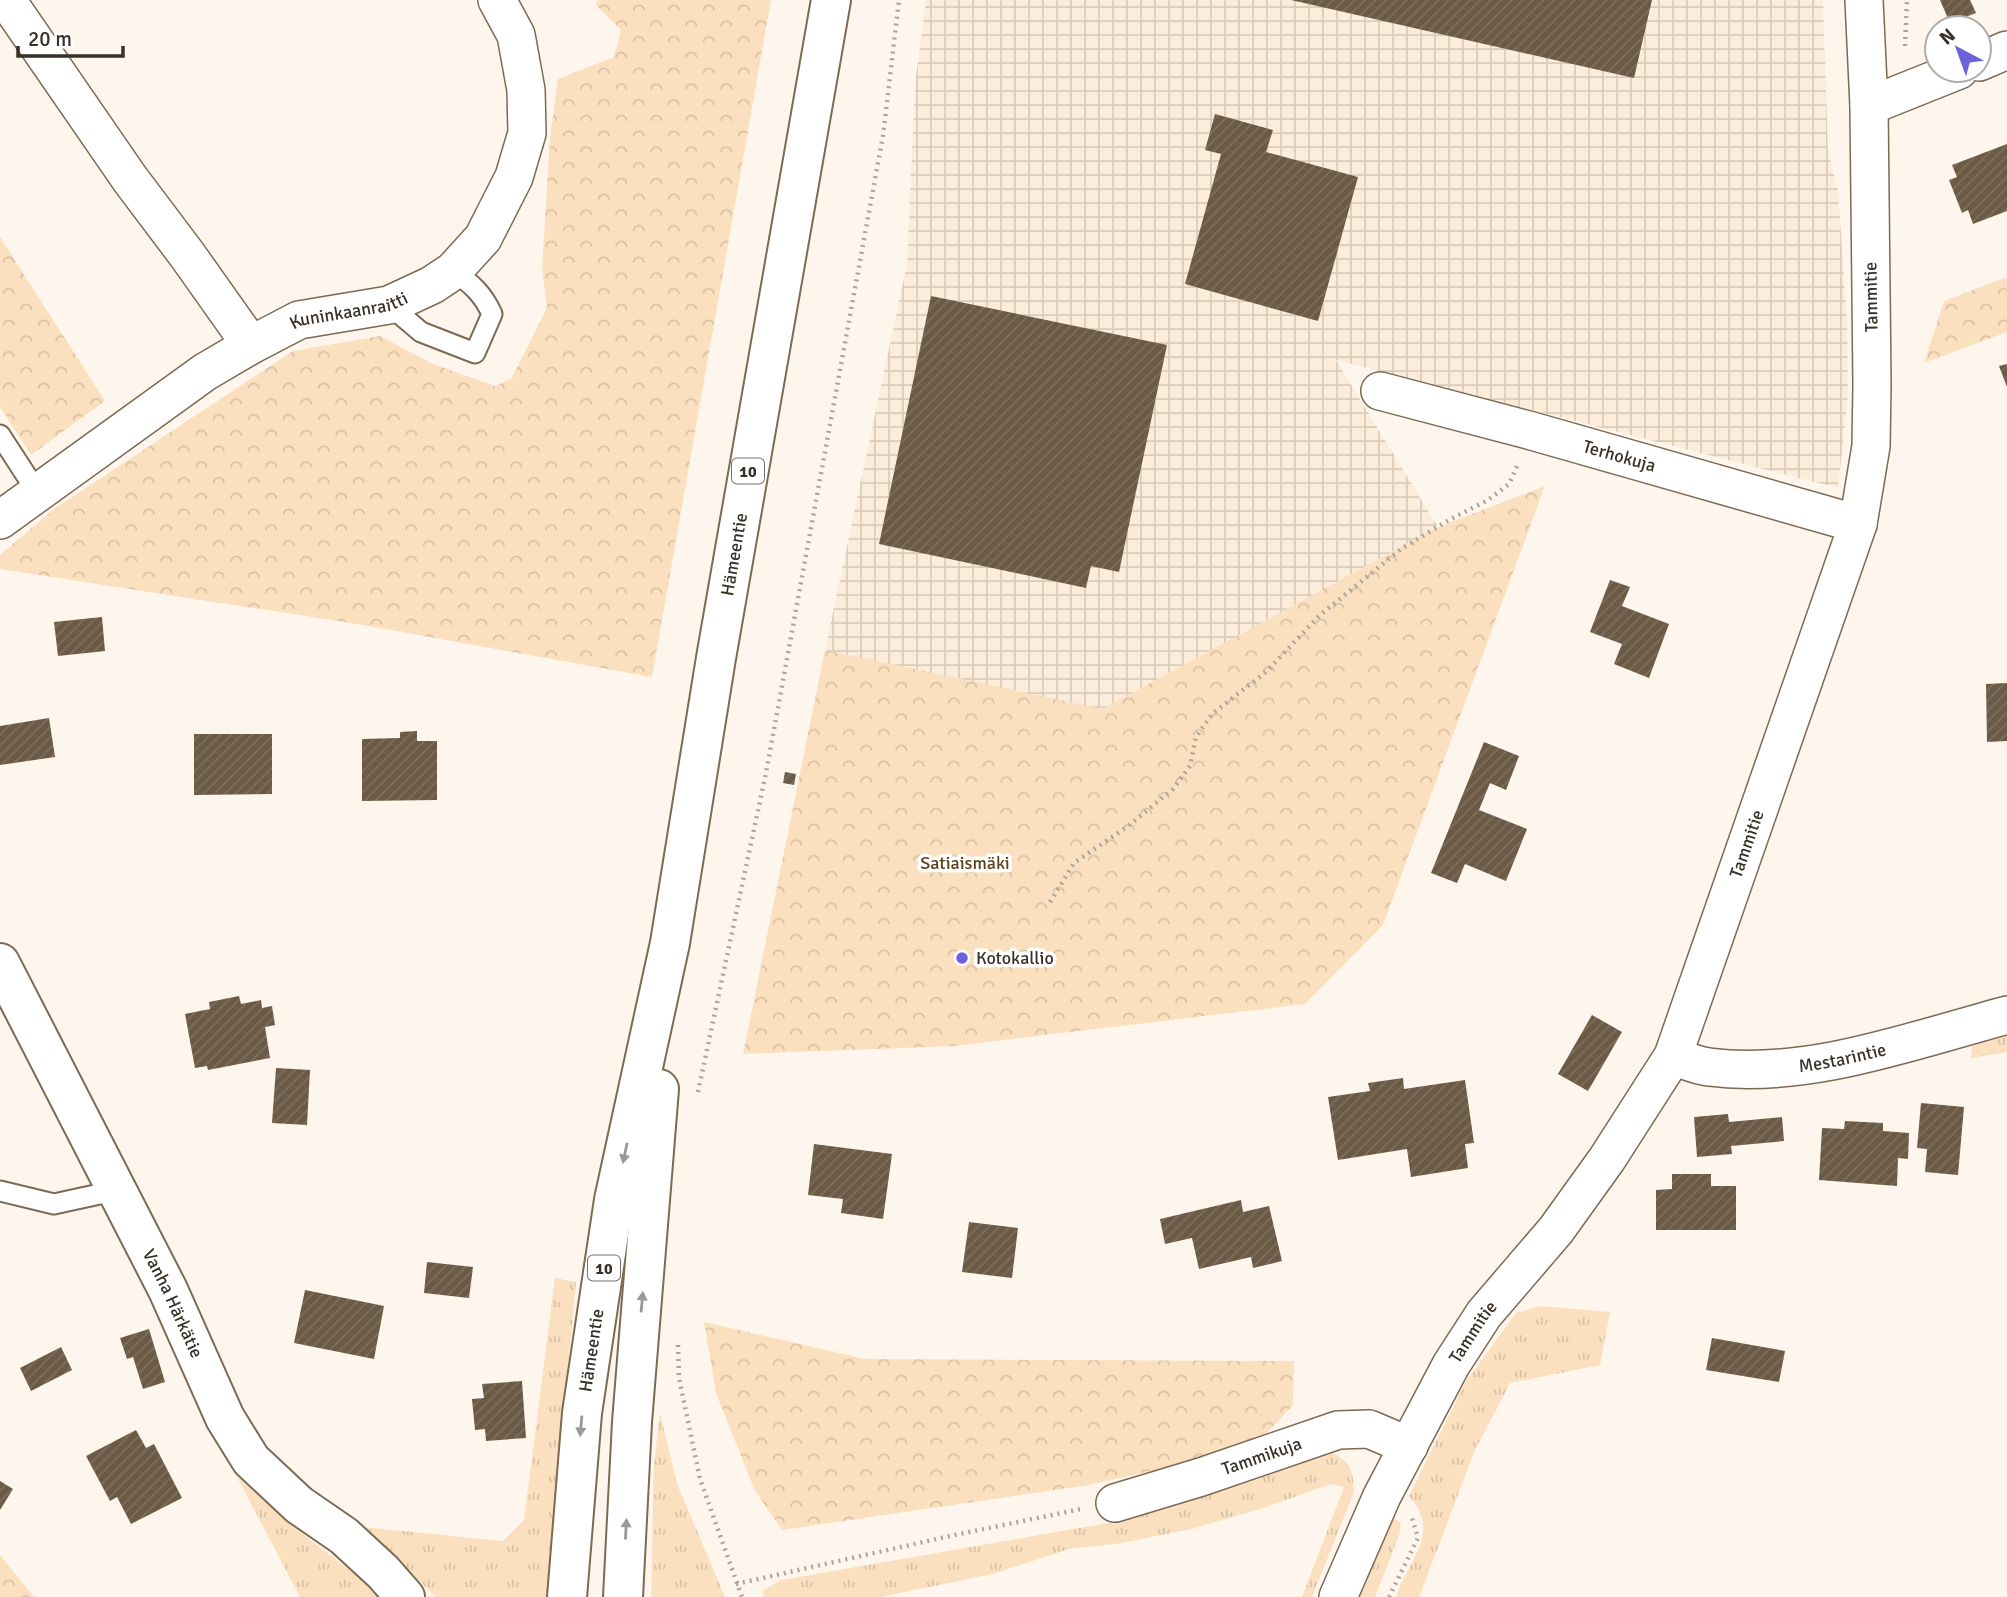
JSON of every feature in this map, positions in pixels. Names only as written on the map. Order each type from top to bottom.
[{"type":"main road","name":"Hämeentie","points":[[567,1597],[582,1413],[614,1200],[670,943],[716,658],[831,0]]},
{"type":"main road","name":"Hämeentie","points":[[623,1597],[632,1422],[670,943]]},
{"type":"main road","name":"Vanha Härkätie","points":[[0,963],[168,1290],[225,1418],[251,1460],[299,1504],[344,1536],[383,1572],[405,1597]]},
{"type":"street","name":"Kuninkaanraitti","points":[[0,520],[205,372],[251,345],[299,320],[389,305],[432,285],[453,271],[483,238],[513,177],[527,133],[526,90],[516,35],[497,0]]},
{"type":"street","name":"Tammitie","points":[[1338,1597],[1382,1496],[1451,1365],[1484,1314],[1556,1230],[1608,1159],[1673,1056],[1858,524],[1871,434],[1869,106],[1864,0]]},
{"type":"street","points":[[10,5],[130,179],[251,345]]},
{"type":"street","points":[[1869,106],[1924,84]]},
{"type":"street","name":"Terhokuja","points":[[1380,391],[1532,431],[1858,524]]},
{"type":"street","name":"Mestarintie","points":[[1673,1056],[1706,1067],[1752,1070],[1826,1063],[2007,1015]]},
{"type":"street","name":"Tammikuja","points":[[1115,1503],[1338,1430],[1369,1429],[1409,1446]]},
{"type":"lane","points":[[389,305],[421,332],[475,353],[492,314],[484,298],[471,283],[453,271]]},
{"type":"lane","points":[[0,435],[37,492]]},
{"type":"lane","points":[[0,1191],[54,1204],[118,1190]]},
{"type":"path","points":[[697,1103],[766,773],[883,136],[899,0]]},
{"type":"path","points":[[1050,902],[1074,863],[1127,827],[1173,789],[1191,766],[1196,737],[1212,714],[1266,671],[1319,616],[1401,549],[1448,520],[1488,500],[1509,484],[1532,431]]},
{"type":"path","points":[[678,1337],[678,1378],[700,1479],[742,1597]]},
{"type":"path","points":[[736,1584],[950,1536],[1115,1503]]},
{"type":"shaded area","points":[[926,0],[1823,0],[1828,152],[1838,190],[1847,321],[1848,394],[1838,488],[1336,360],[1438,527],[1101,710],[825,650],[907,264],[915,84]]},
{"type":"green space","points":[[597,0],[771,0],[652,677],[351,623],[0,569],[0,555],[54,509],[293,351],[380,336],[433,364],[495,386],[511,379],[547,308],[542,268],[550,138],[558,79],[614,57],[621,30],[596,5]]},
{"type":"green space","points":[[0,237],[105,401],[31,455],[0,407]]},
{"type":"green space","points":[[2007,277],[2007,332],[1924,363],[1944,301]]},
{"type":"green space","name":"Satiaismäki","points":[[1545,486],[1383,925],[1305,1004],[954,1046],[743,1054],[825,650],[1102,709],[1438,527]]},
{"type":"green space","points":[[2007,1027],[2007,1052],[1971,1058],[1972,1037]]},
{"type":"green space","points":[[555,1278],[576,1282],[547,1597],[436,1597],[363,1527],[503,1541],[524,1520]]},
{"type":"green space","points":[[1540,1306],[1610,1312],[1600,1365],[1510,1383],[1475,1450],[1419,1597],[1396,1597],[1415,1558],[1423,1534],[1423,1522],[1409,1496],[1466,1381],[1516,1313]]},
{"type":"green space","points":[[704,1322],[865,1359],[1294,1361],[1293,1405],[1265,1435],[1190,1462],[1089,1485],[782,1530],[755,1491],[716,1393]]},
{"type":"green space","points":[[660,1413],[677,1484],[725,1597],[651,1597],[654,1464]]},
{"type":"green space","points":[[1327,1450],[1349,1466],[1354,1492],[1312,1597],[1302,1597],[1344,1487],[1331,1484],[1191,1529],[1122,1543],[1069,1549],[993,1574],[880,1597],[763,1597],[764,1590],[781,1580],[1125,1520]]},
{"type":"green space","points":[[237,1477],[291,1525],[385,1597],[300,1597]]},
{"type":"green space","points":[[1396,1519],[1401,1524],[1399,1536],[1375,1597],[1357,1597],[1388,1521]]},
{"type":"green space","points":[[0,1555],[34,1597],[0,1597]]},
{"type":"building","points":[[1291,0],[1652,0],[1634,78]]},
{"type":"building","points":[[1940,0],[1970,0],[1976,13],[1973,14],[1946,14]]},
{"type":"building","points":[[1215,114],[1273,130],[1266,152],[1358,177],[1318,321],[1185,284],[1221,154],[1205,150]]},
{"type":"building","points":[[2007,144],[2007,211],[1973,224],[1968,210],[1962,213],[1949,180],[1957,177],[1952,165]]},
{"type":"building","points":[[931,296],[1167,345],[1119,572],[1091,566],[1086,588],[879,544]]},
{"type":"building","points":[[2007,364],[2007,387],[1999,366]]},
{"type":"building","points":[[1610,580],[1630,587],[1622,606],[1669,624],[1649,678],[1614,664],[1622,644],[1590,632]]},
{"type":"building","points":[[102,617],[105,651],[58,656],[54,622]]},
{"type":"building","points":[[2007,683],[2007,741],[1987,742],[1986,684]]},
{"type":"building","points":[[49,718],[55,757],[0,765],[0,726]]},
{"type":"building","points":[[417,731],[417,741],[437,741],[437,800],[362,801],[362,739],[400,738],[400,732]]},
{"type":"building","points":[[194,734],[272,734],[272,794],[194,795]]},
{"type":"building","points":[[1484,742],[1519,756],[1506,790],[1490,783],[1479,810],[1527,829],[1506,881],[1465,864],[1457,883],[1431,873]]},
{"type":"building","points":[[785,772],[796,774],[794,785],[783,783]]},
{"type":"building","points":[[239,996],[241,1004],[261,1000],[262,1008],[272,1006],[275,1025],[265,1027],[270,1058],[208,1070],[207,1066],[195,1068],[185,1014],[210,1009],[209,1002]]},
{"type":"building","points":[[1592,1015],[1622,1032],[1588,1091],[1558,1074]]},
{"type":"building","points":[[276,1068],[310,1070],[307,1125],[272,1123]]},
{"type":"building","points":[[1403,1078],[1404,1089],[1465,1080],[1474,1143],[1465,1144],[1468,1168],[1411,1177],[1407,1149],[1338,1160],[1328,1097],[1370,1091],[1368,1083]]},
{"type":"building","points":[[1921,1103],[1964,1107],[1958,1175],[1925,1172],[1927,1149],[1917,1148]]},
{"type":"building","points":[[1728,1114],[1729,1122],[1782,1117],[1784,1141],[1731,1146],[1732,1154],[1697,1157],[1694,1117]]},
{"type":"building","points":[[1845,1121],[1883,1123],[1883,1131],[1909,1133],[1908,1159],[1898,1158],[1897,1186],[1819,1180],[1822,1128],[1844,1129]]},
{"type":"building","points":[[814,1144],[892,1154],[883,1219],[841,1213],[843,1199],[808,1195]]},
{"type":"building","points":[[1672,1174],[1711,1174],[1711,1186],[1736,1186],[1736,1230],[1656,1230],[1656,1190],[1672,1189]]},
{"type":"building","points":[[1241,1200],[1243,1212],[1269,1206],[1282,1261],[1253,1268],[1251,1257],[1199,1269],[1192,1238],[1165,1244],[1160,1219]]},
{"type":"building","points":[[969,1222],[1018,1228],[1012,1278],[962,1272]]},
{"type":"building","points":[[427,1262],[473,1267],[469,1298],[424,1293]]},
{"type":"building","points":[[305,1290],[384,1306],[374,1359],[294,1343]]},
{"type":"building","points":[[149,1329],[165,1382],[143,1389],[133,1357],[127,1359],[120,1338]]},
{"type":"building","points":[[1712,1338],[1785,1351],[1779,1382],[1706,1370]]},
{"type":"building","points":[[61,1347],[72,1370],[31,1391],[20,1368]]},
{"type":"building","points":[[522,1381],[526,1438],[486,1441],[485,1429],[475,1430],[472,1399],[484,1398],[482,1384]]},
{"type":"building","points":[[136,1430],[146,1448],[154,1444],[182,1498],[131,1524],[117,1497],[110,1501],[86,1456]]},
{"type":"building","points":[[0,1481],[13,1489],[0,1510]]},
{"type":"place","name":"Kotokallio","points":[[962,958]]}]
